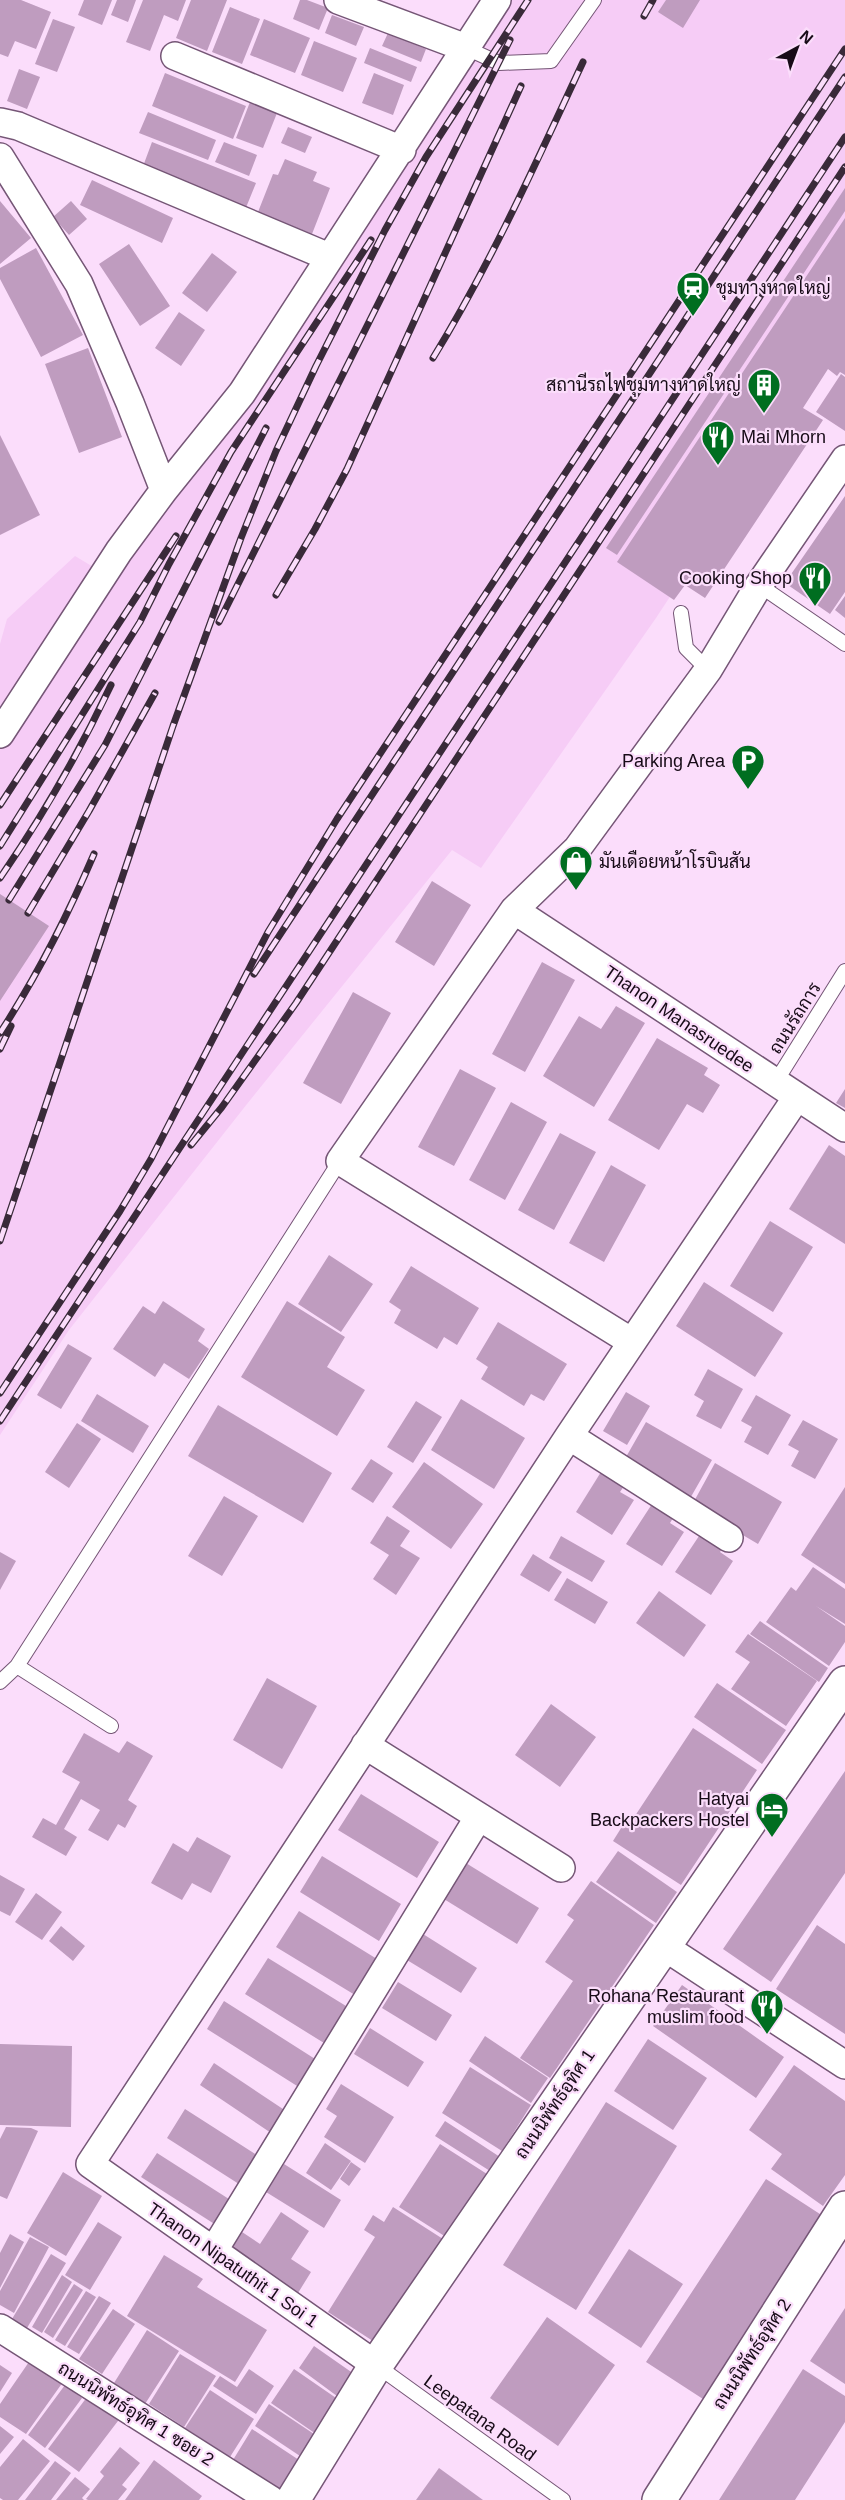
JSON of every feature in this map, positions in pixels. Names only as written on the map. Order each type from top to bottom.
[{"type":"street","points":[[338,0],[466,48]]},
{"type":"street","points":[[0,734],[119,551],[164,490],[242,393],[498,0]]},
{"type":"street","points":[[175,56],[402,150]]},
{"type":"street","points":[[0,122],[18,126],[329,257]]},
{"type":"street","points":[[0,157],[79,284],[164,490]]},
{"type":"street","points":[[632,1342],[340,1161],[514,910],[577,849],[708,670],[759,585],[845,459]]},
{"type":"street","name":"Thanon Manasruedee","points":[[514,910],[845,1128]]},
{"type":"street","points":[[561,1868],[365,1745],[632,1342],[786,1090]]},
{"type":"street","points":[[569,1436],[729,1538]]},
{"type":"street","name":"ถนนนิพัทธ์อุทิศ 1","points":[[293,2500],[376,2366],[845,1683]]},
{"type":"street","name":"Thanon Nipatuthit 1 Soi 1","points":[[365,1745],[90,2164],[376,2366]]},
{"type":"street","points":[[214,2250],[478,1818]]},
{"type":"street","points":[[663,1946],[845,2065]]},
{"type":"street","name":"ถนนนิพัทธ์อุทิศ 2","points":[[659,2500],[845,2208]]},
{"type":"street","name":"ถนนนิพัทธ์อุทิศ 1 ซอย 2","points":[[0,2328],[271,2500]]},
{"type":"lane","points":[[466,48],[499,63],[551,61],[594,0]]},
{"type":"lane","points":[[759,585],[845,644]]},
{"type":"lane","points":[[681,613],[686,648],[708,670]]},
{"type":"lane","name":"ถนนรัถการ","points":[[786,1090],[845,971]]},
{"type":"lane","points":[[0,1682],[16,1666],[340,1161]]},
{"type":"lane","points":[[16,1666],[111,1726]]},
{"type":"lane","name":"Leepatana Road","points":[[376,2366],[563,2500]]},
{"type":"shaded area","points":[[493,0],[845,0],[845,330],[656,618],[481,868],[452,850],[247,1104],[69,1330],[0,1435],[0,644],[7,619],[75,556],[110,577]]},
{"type":"building","points":[[0,0],[21,0],[51,12],[36,49],[15,41],[8,57],[0,54]]},
{"type":"building","points":[[84,0],[112,0],[102,25],[78,15]]},
{"type":"building","points":[[117,0],[136,0],[128,22],[111,15]]},
{"type":"building","points":[[143,0],[186,0],[178,21],[164,15],[150,51],[126,42]]},
{"type":"building","points":[[191,0],[227,0],[207,51],[176,38]]},
{"type":"building","points":[[300,0],[307,0],[328,8],[319,30],[293,19]]},
{"type":"building","points":[[666,0],[700,0],[683,28],[658,12]]},
{"type":"building","points":[[230,7],[260,19],[242,64],[212,52]]},
{"type":"building","points":[[332,15],[364,27],[356,46],[325,33]]},
{"type":"building","points":[[53,19],[75,27],[57,72],[35,64]]},
{"type":"building","points":[[264,19],[310,38],[295,73],[250,55]]},
{"type":"building","points":[[388,33],[426,49],[421,62],[382,46]]},
{"type":"building","points":[[314,41],[357,58],[343,92],[301,75]]},
{"type":"building","points":[[370,48],[417,67],[411,82],[364,63]]},
{"type":"building","points":[[19,69],[40,77],[27,109],[7,101]]},
{"type":"building","points":[[165,73],[246,106],[233,139],[152,106]]},
{"type":"building","points":[[374,73],[404,85],[393,115],[362,103]]},
{"type":"building","points":[[250,102],[277,113],[263,148],[236,138]]},
{"type":"building","points":[[148,112],[216,140],[208,160],[139,133]]},
{"type":"building","points":[[288,127],[312,137],[305,153],[281,143]]},
{"type":"building","points":[[152,142],[256,183],[245,210],[142,169]]},
{"type":"building","points":[[224,142],[257,155],[249,176],[215,162]]},
{"type":"building","points":[[285,159],[317,172],[313,181],[330,188],[312,234],[258,212],[273,174],[278,175]]},
{"type":"building","points":[[92,180],[173,218],[162,243],[80,205]]},
{"type":"building","points":[[845,188],[845,211],[617,555],[606,548]]},
{"type":"building","points":[[0,201],[31,238],[0,264]]},
{"type":"building","points":[[71,201],[87,219],[69,235],[53,217]]},
{"type":"building","name":"สถานีรถไฟชุมทางหาดใหญ่","points":[[845,218],[845,375],[840,372],[837,376],[828,369],[803,408],[823,420],[705,598],[685,585],[674,600],[617,562]]},
{"type":"building","points":[[129,244],[170,306],[140,326],[99,264]]},
{"type":"building","points":[[36,248],[83,335],[41,357],[0,279],[0,268]]},
{"type":"building","points":[[212,253],[237,272],[207,312],[182,293]]},
{"type":"building","points":[[179,312],[205,330],[181,366],[155,348]]},
{"type":"building","points":[[88,348],[122,437],[79,453],[45,364]]},
{"type":"building","points":[[841,374],[845,377],[845,431],[816,412]]},
{"type":"building","points":[[0,435],[40,515],[0,535]]},
{"type":"building","points":[[845,496],[845,592],[830,614],[785,583]]},
{"type":"building","points":[[845,596],[845,618],[835,610]]},
{"type":"building","points":[[432,881],[471,905],[434,966],[395,942]]},
{"type":"building","points":[[0,894],[49,926],[0,1001]]},
{"type":"building","points":[[542,962],[575,980],[525,1072],[492,1054]]},
{"type":"building","points":[[353,992],[391,1013],[341,1104],[303,1083]]},
{"type":"building","points":[[616,1006],[645,1023],[594,1107],[543,1076],[579,1016],[601,1029]]},
{"type":"building","points":[[657,1038],[708,1068],[704,1075],[720,1085],[703,1113],[687,1104],[659,1150],[608,1120]]},
{"type":"building","points":[[460,1069],[496,1088],[454,1166],[418,1147]]},
{"type":"building","points":[[845,1089],[845,1108],[836,1103]]},
{"type":"building","points":[[511,1102],[547,1122],[505,1200],[469,1180]]},
{"type":"building","points":[[560,1133],[596,1152],[554,1230],[518,1210]]},
{"type":"building","points":[[829,1145],[845,1156],[845,1244],[789,1209]]},
{"type":"building","points":[[611,1165],[646,1185],[604,1262],[569,1243]]},
{"type":"building","points":[[770,1221],[813,1247],[773,1312],[730,1286]]},
{"type":"building","points":[[329,1255],[373,1284],[341,1332],[298,1304]]},
{"type":"building","points":[[411,1266],[479,1308],[457,1345],[444,1337],[437,1349],[394,1323],[401,1310],[389,1302]]},
{"type":"building","points":[[704,1282],[783,1333],[755,1377],[676,1326]]},
{"type":"building","points":[[163,1301],[205,1329],[198,1341],[209,1349],[189,1379],[164,1363],[155,1377],[113,1349],[143,1306],[155,1314]]},
{"type":"building","points":[[287,1301],[345,1337],[327,1367],[365,1390],[337,1436],[241,1377]]},
{"type":"building","points":[[498,1322],[567,1364],[544,1401],[531,1394],[524,1406],[481,1379],[488,1367],[476,1359]]},
{"type":"building","points":[[68,1344],[92,1358],[61,1409],[37,1395]]},
{"type":"building","points":[[708,1369],[743,1389],[721,1429],[696,1416],[704,1401],[694,1395]]},
{"type":"building","points":[[626,1392],[650,1406],[627,1445],[603,1431]]},
{"type":"building","points":[[97,1394],[149,1426],[133,1453],[81,1421]]},
{"type":"building","points":[[756,1395],[791,1415],[768,1455],[744,1442],[752,1427],[741,1421]]},
{"type":"building","points":[[461,1399],[525,1438],[494,1489],[431,1450]]},
{"type":"building","points":[[416,1401],[442,1417],[413,1463],[387,1447]]},
{"type":"building","points":[[218,1405],[332,1473],[303,1523],[188,1456]]},
{"type":"building","points":[[803,1420],[838,1439],[815,1479],[791,1466],[799,1451],[788,1445]]},
{"type":"building","points":[[646,1422],[712,1460],[688,1502],[622,1464]]},
{"type":"building","points":[[77,1423],[101,1439],[69,1488],[45,1472]]},
{"type":"building","points":[[371,1459],[393,1473],[373,1503],[351,1489]]},
{"type":"building","points":[[424,1462],[483,1504],[451,1549],[392,1507]]},
{"type":"building","points":[[715,1463],[782,1502],[758,1544],[692,1505]]},
{"type":"building","points":[[601,1472],[624,1486],[620,1492],[634,1500],[612,1535],[576,1512]]},
{"type":"building","points":[[845,1487],[845,1584],[801,1555]]},
{"type":"building","points":[[224,1496],[258,1516],[222,1576],[188,1556]]},
{"type":"building","points":[[652,1504],[673,1518],[670,1523],[684,1532],[662,1566],[626,1544]]},
{"type":"building","points":[[387,1516],[410,1531],[400,1546],[420,1558],[396,1595],[373,1579],[389,1555],[370,1543]]},
{"type":"building","points":[[701,1533],[723,1547],[720,1552],[733,1561],[711,1595],[675,1572]]},
{"type":"building","points":[[561,1536],[605,1561],[592,1582],[549,1558]]},
{"type":"building","points":[[0,1552],[16,1561],[0,1590]]},
{"type":"building","points":[[533,1554],[562,1572],[549,1592],[520,1575]]},
{"type":"building","points":[[813,1567],[845,1589],[845,1624],[816,1606],[845,1626],[845,1642],[829,1666],[766,1622],[791,1587],[796,1591]]},
{"type":"building","points":[[567,1578],[608,1602],[595,1624],[554,1600]]},
{"type":"building","points":[[659,1591],[706,1625],[684,1657],[636,1623]]},
{"type":"building","points":[[760,1621],[828,1668],[819,1682],[750,1634]]},
{"type":"building","points":[[748,1634],[817,1681],[786,1726],[731,1689],[750,1662],[735,1652]]},
{"type":"building","points":[[267,1678],[317,1706],[282,1769],[233,1740]]},
{"type":"building","points":[[717,1683],[786,1730],[762,1764],[694,1717]]},
{"type":"building","points":[[551,1704],[596,1737],[560,1787],[515,1755]]},
{"type":"building","points":[[693,1728],[757,1770],[681,1885],[613,1841],[623,1825],[627,1828]]},
{"type":"building","points":[[84,1733],[119,1753],[127,1741],[153,1756],[128,1800],[137,1806],[125,1828],[118,1824],[108,1841],[88,1830],[100,1810],[81,1799],[64,1829],[77,1837],[66,1856],[32,1837],[43,1818],[56,1825],[80,1782],[62,1772]]},
{"type":"building","points":[[845,1771],[845,1873],[771,1982],[723,1949]]},
{"type":"building","points":[[361,1794],[439,1842],[417,1878],[338,1830]]},
{"type":"building","points":[[197,1837],[231,1856],[211,1893],[192,1883],[182,1900],[151,1883],[173,1843],[188,1852]]},
{"type":"building","points":[[618,1851],[677,1892],[656,1923],[596,1882]]},
{"type":"building","points":[[322,1856],[401,1904],[379,1941],[300,1892]]},
{"type":"building","points":[[461,1860],[539,1908],[517,1944],[439,1896]]},
{"type":"building","points":[[0,1875],[25,1889],[10,1916],[0,1911]]},
{"type":"building","points":[[591,1881],[654,1925],[550,2078],[520,2058],[573,1981],[545,1962],[574,1920],[567,1915]]},
{"type":"building","points":[[36,1893],[62,1912],[42,1940],[15,1922]]},
{"type":"building","points":[[299,1911],[377,1959],[355,1995],[276,1947]]},
{"type":"building","points":[[817,1925],[845,1944],[845,2034],[776,1989]]},
{"type":"building","points":[[61,1926],[85,1946],[73,1961],[49,1941]]},
{"type":"building","points":[[423,1934],[477,1968],[461,1993],[407,1960]]},
{"type":"building","points":[[268,1958],[346,2006],[324,2043],[245,1994]]},
{"type":"building","points":[[398,1982],[452,2015],[436,2041],[382,2008]]},
{"type":"building","points":[[682,1985],[784,2057],[756,2098],[653,2026]]},
{"type":"building","points":[[224,2001],[323,2064],[305,2091],[207,2029]]},
{"type":"building","points":[[370,2028],[424,2062],[408,2087],[354,2054]]},
{"type":"building","points":[[485,2036],[548,2078],[531,2103],[469,2061]]},
{"type":"building","points":[[648,2039],[707,2078],[673,2130],[614,2091]]},
{"type":"building","points":[[0,2044],[72,2046],[71,2127],[0,2125]]},
{"type":"building","points":[[214,2063],[292,2115],[277,2137],[200,2085]]},
{"type":"building","points":[[794,2065],[845,2101],[845,2175],[823,2206],[771,2169],[782,2154],[749,2130]]},
{"type":"building","points":[[470,2067],[531,2105],[502,2151],[442,2113]]},
{"type":"building","points":[[341,2084],[394,2117],[365,2163],[324,2137],[337,2116],[326,2109]]},
{"type":"building","points":[[606,2102],[677,2146],[576,2310],[503,2265]]},
{"type":"building","points":[[185,2109],[260,2157],[242,2186],[167,2138]]},
{"type":"building","points":[[445,2121],[500,2157],[490,2171],[435,2136]]},
{"type":"building","points":[[6,2127],[31,2128],[38,2131],[7,2199],[0,2196],[0,2139]]},
{"type":"building","points":[[325,2143],[351,2161],[331,2190],[306,2173]]},
{"type":"building","points":[[440,2144],[487,2174],[446,2237],[399,2207]]},
{"type":"building","points":[[157,2153],[232,2201],[216,2225],[141,2177]]},
{"type":"building","points":[[351,2162],[361,2169],[349,2186],[340,2179]]},
{"type":"building","points":[[284,2164],[341,2200],[324,2228],[266,2192]]},
{"type":"building","points":[[63,2172],[102,2196],[66,2256],[27,2233]]},
{"type":"building","points":[[766,2179],[823,2216],[703,2399],[646,2362]]},
{"type":"building","points":[[393,2207],[443,2239],[376,2343],[328,2312],[375,2237],[364,2230],[373,2215],[384,2222]]},
{"type":"building","points":[[281,2212],[309,2231],[291,2259],[311,2272],[298,2293],[229,2247],[239,2230],[260,2244]]},
{"type":"building","points":[[98,2222],[122,2237],[90,2290],[65,2275]]},
{"type":"building","points":[[10,2234],[24,2242],[0,2288],[0,2253]]},
{"type":"building","points":[[30,2237],[49,2247],[14,2313],[0,2305],[0,2291]]},
{"type":"building","points":[[629,2249],[683,2284],[641,2348],[588,2313]]},
{"type":"building","points":[[51,2254],[66,2263],[27,2328],[12,2319]]},
{"type":"building","points":[[164,2255],[203,2279],[197,2287],[267,2330],[235,2382],[127,2316]]},
{"type":"building","points":[[62,2275],[72,2282],[42,2333],[32,2327]]},
{"type":"building","points":[[74,2284],[83,2290],[53,2338],[44,2332]]},
{"type":"building","points":[[86,2291],[96,2297],[65,2346],[55,2340]]},
{"type":"building","points":[[99,2296],[111,2303],[79,2354],[67,2347]]},
{"type":"building","points":[[845,2308],[845,2384],[810,2361]]},
{"type":"building","points":[[113,2309],[135,2324],[102,2374],[79,2359]]},
{"type":"building","points":[[547,2317],[615,2365],[558,2446],[490,2398]]},
{"type":"building","points":[[147,2330],[179,2351],[145,2404],[114,2383]]},
{"type":"building","points":[[314,2346],[357,2376],[341,2399],[299,2368]]},
{"type":"building","points":[[180,2354],[216,2376],[184,2427],[149,2404]]},
{"type":"building","points":[[31,2359],[63,2382],[26,2434],[0,2417],[0,2404]]},
{"type":"building","points":[[0,2365],[12,2373],[0,2392]]},
{"type":"building","points":[[249,2369],[274,2386],[256,2414],[213,2386],[220,2376],[237,2387]]},
{"type":"building","points":[[294,2369],[339,2400],[316,2434],[271,2403]]},
{"type":"building","points":[[803,2369],[845,2396],[845,2422],[795,2500],[719,2500]]},
{"type":"building","points":[[65,2385],[82,2398],[45,2448],[28,2435]]},
{"type":"building","points":[[210,2390],[254,2419],[230,2457],[185,2428]]},
{"type":"building","points":[[90,2393],[121,2417],[79,2472],[48,2449]]},
{"type":"building","points":[[269,2404],[314,2434],[300,2456],[255,2426]]},
{"type":"building","points":[[0,2426],[14,2437],[0,2454]]},
{"type":"building","points":[[252,2429],[299,2460],[280,2491],[233,2460]]},
{"type":"building","points":[[23,2439],[50,2461],[18,2500],[3,2500],[0,2498],[0,2467]]},
{"type":"building","points":[[120,2447],[140,2463],[122,2485],[127,2489],[118,2500],[86,2499],[104,2476],[100,2472]]},
{"type":"building","points":[[154,2460],[202,2496],[199,2500],[125,2500]]},
{"type":"building","points":[[55,2461],[71,2473],[51,2500],[25,2500]]},
{"type":"building","points":[[439,2468],[483,2500],[416,2500]]},
{"type":"building","points":[[75,2477],[90,2489],[82,2498],[84,2500],[56,2500]]},
{"type":"railway","points":[[0,1241],[173,726],[241,538],[276,451],[385,230],[426,157],[528,0]]},
{"type":"railway","points":[[644,16],[653,0]]},
{"type":"railway","points":[[219,622],[510,40]]},
{"type":"railway","points":[[0,1393],[120,1211],[151,1159],[268,932],[337,819],[845,49]]},
{"type":"railway","points":[[433,358],[494,249],[583,62]]},
{"type":"railway","points":[[254,974],[845,77]]},
{"type":"railway","points":[[276,595],[347,469],[521,86]]},
{"type":"railway","points":[[0,1421],[845,137]]},
{"type":"railway","points":[[191,1145],[222,1107],[296,1003],[845,167]]},
{"type":"railway","points":[[0,846],[140,622],[169,564],[231,452],[371,240]]},
{"type":"railway","points":[[9,900],[105,745],[266,428]]},
{"type":"railway","points":[[0,805],[176,536]]},
{"type":"railway","points":[[0,878],[60,784],[111,685]]},
{"type":"railway","points":[[28,913],[89,811],[155,693]]},
{"type":"railway","points":[[0,1033],[51,946],[94,854]]},
{"type":"railway","points":[[0,1049],[11,1026]]},
{"type":"place","name":"ชุมทางหาดใหญ่","points":[[693,317]]},
{"type":"place","name":"สถานีรถไฟชุมทางหาดใหญ่","points":[[764,414]]},
{"type":"place","name":"Mai Mhorn","points":[[718,466]]},
{"type":"place","name":"Cooking Shop","points":[[815,607]]},
{"type":"place","name":"Parking Area","points":[[748,790]]},
{"type":"place","name":"มันเดือยหน้าโรบินสัน","points":[[576,891]]},
{"type":"place","name":"Hatyai Backpackers Hostel","points":[[772,1838]]},
{"type":"place","name":"Rohana Restaurant muslim food","points":[[767,2035]]}]
